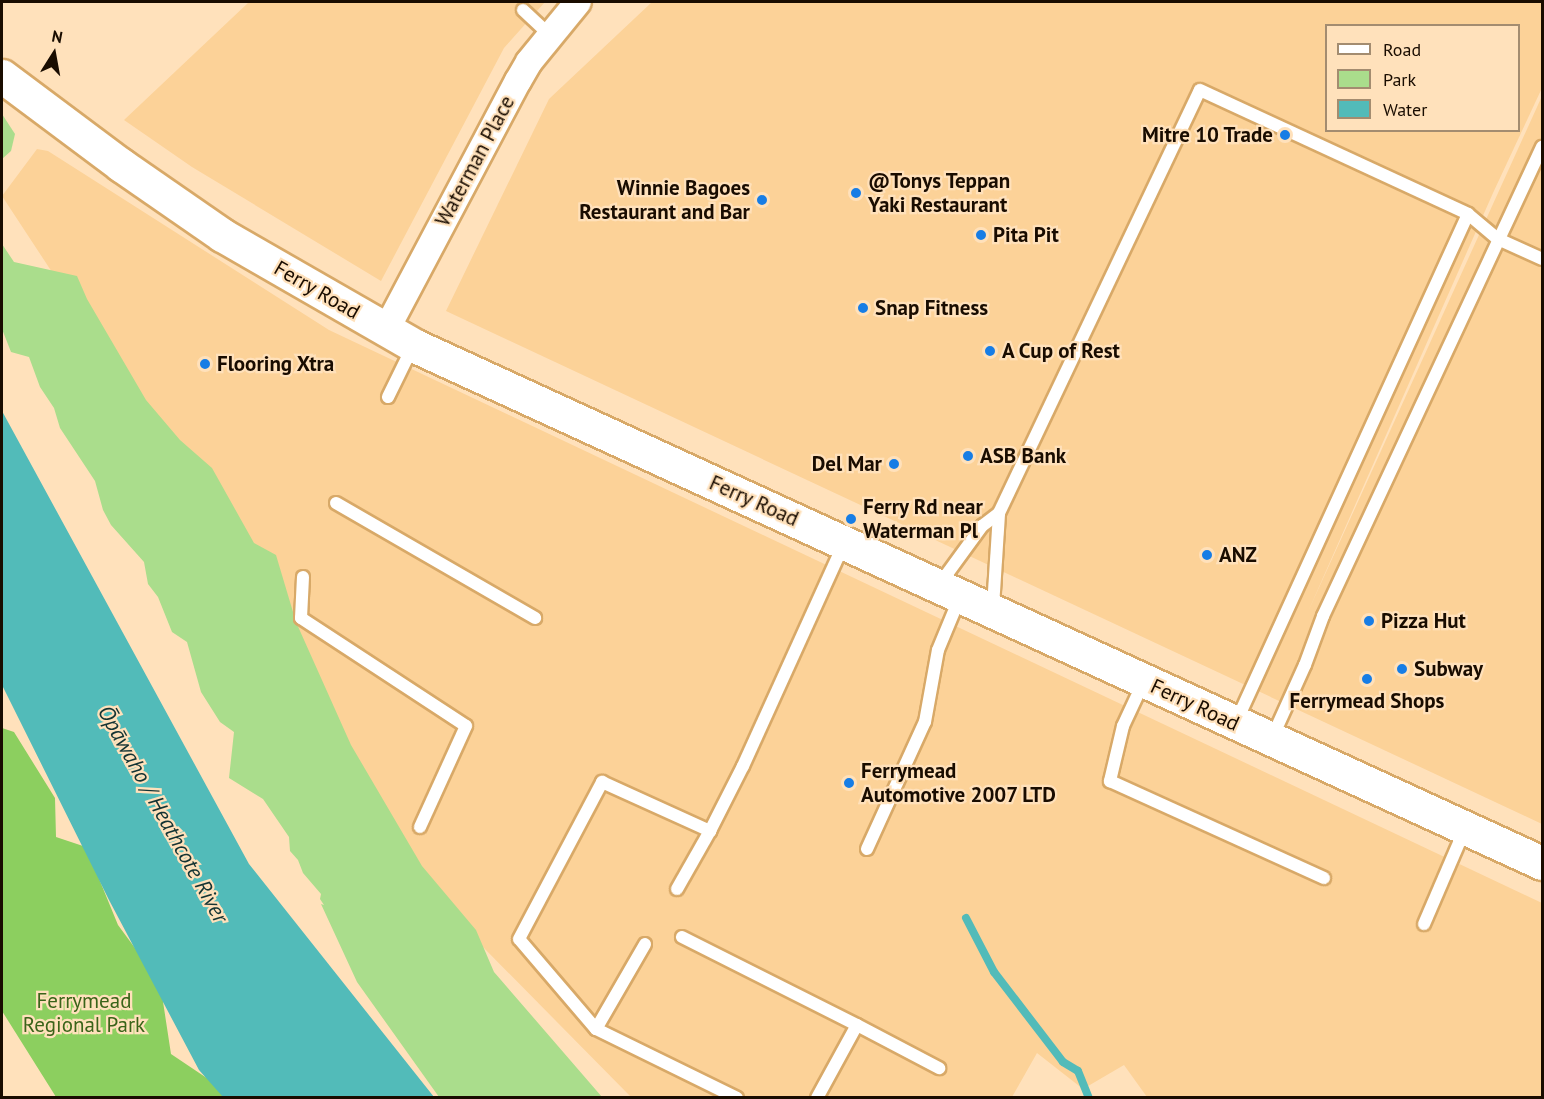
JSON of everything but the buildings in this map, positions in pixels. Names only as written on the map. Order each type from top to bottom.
[{"type":"main road","name":"Ferry Road","points":[[2,76],[121,165],[222,235],[400,337],[1542,862]]},
{"type":"street","name":"Waterman Place","points":[[400,337],[508,98],[529,62],[578,2]]},
{"type":"lane","points":[[523,10],[550,35]]},
{"type":"lane","points":[[993,611],[999,513],[1200,90],[1468,214],[1498,239],[1542,259]]},
{"type":"lane","points":[[1272,739],[1305,665],[1323,616],[1542,147]]},
{"type":"lane","points":[[1236,723],[1468,214]]},
{"type":"lane","points":[[388,397],[400,337]]},
{"type":"lane","points":[[336,503],[536,618]]},
{"type":"lane","points":[[867,849],[925,722],[950,591],[982,526],[999,513]]},
{"type":"lane","points":[[677,889],[743,766],[844,542]]},
{"type":"lane","points":[[303,577],[301,618],[466,726],[420,827]]},
{"type":"lane","points":[[1144,681],[1124,726],[1110,780],[1324,878]]},
{"type":"lane","points":[[710,831],[602,782],[519,939],[596,1029],[737,1098]]},
{"type":"lane","points":[[1424,924],[1466,827]]},
{"type":"lane","points":[[682,937],[857,1024],[939,1068]]},
{"type":"lane","points":[[596,1029],[645,944]]},
{"type":"lane","points":[[817,1098],[857,1024]]},
{"type":"shaded area","points":[[249,2],[545,2],[504,48],[381,281],[192,167],[124,120]]},
{"type":"shaded area","points":[[652,2],[1542,2],[1542,88],[1493,193],[1307,614],[1542,96],[1542,824],[446,311],[549,99]]},
{"type":"shaded area","points":[[37,149],[48,151],[329,330],[1542,903],[1542,1097],[1147,1097],[1124,1065],[1083,1089],[1037,1053],[1012,1097],[631,1097],[480,944],[389,894],[228,540],[2,196]]},
{"type":"green space","points":[[2,114],[15,134],[11,151],[2,159]]},
{"type":"green space","points":[[2,244],[14,262],[77,276],[87,299],[146,400],[180,440],[212,468],[254,543],[276,555],[296,622],[351,745],[422,866],[476,930],[494,972],[602,1097],[439,1097],[357,982],[321,904],[324,905],[320,899],[321,894],[303,873],[298,860],[290,851],[289,837],[263,799],[229,778],[234,732],[220,722],[201,692],[187,642],[172,632],[158,597],[148,584],[144,562],[111,525],[103,510],[95,481],[60,428],[54,408],[40,387],[29,357],[11,352],[2,329]]},
{"type":"green space","name":"Ferrymead Regional Park","points":[[2,728],[14,732],[55,798],[56,837],[86,847],[118,925],[160,982],[171,1054],[235,1097],[56,1097],[2,1011]]},
{"type":"water","name":"Ōpāwaho / Heathcote River","points":[[2,411],[249,864],[434,1097],[223,1097],[199,1070],[109,900],[2,685]]},
{"type":"waterway","points":[[966,918],[994,972],[1063,1062],[1078,1071],[1089,1098]]},
{"type":"place","name":"Mitre 10 Trade","points":[[1285,135]]},
{"type":"place","name":"@Tonys Teppan Yaki Restaurant","points":[[856,193]]},
{"type":"place","name":"Winnie Bagoes Restaurant and Bar","points":[[762,200]]},
{"type":"place","name":"Pita Pit","points":[[981,235]]},
{"type":"place","name":"Snap Fitness","points":[[863,308]]},
{"type":"place","name":"A Cup of Rest","points":[[990,351]]},
{"type":"place","name":"Flooring Xtra","points":[[205,364]]},
{"type":"place","name":"ASB Bank","points":[[968,456]]},
{"type":"place","name":"Del Mar","points":[[894,464]]},
{"type":"place","name":"Ferry Rd near Waterman Pl","points":[[851,519]]},
{"type":"place","name":"ANZ","points":[[1207,555]]},
{"type":"place","name":"Pizza Hut","points":[[1369,621]]},
{"type":"place","name":"Subway","points":[[1402,669]]},
{"type":"place","name":"Ferrymead Shops","points":[[1367,679]]},
{"type":"place","name":"Ferrymead Automotive 2007 LTD","points":[[849,783]]}]
